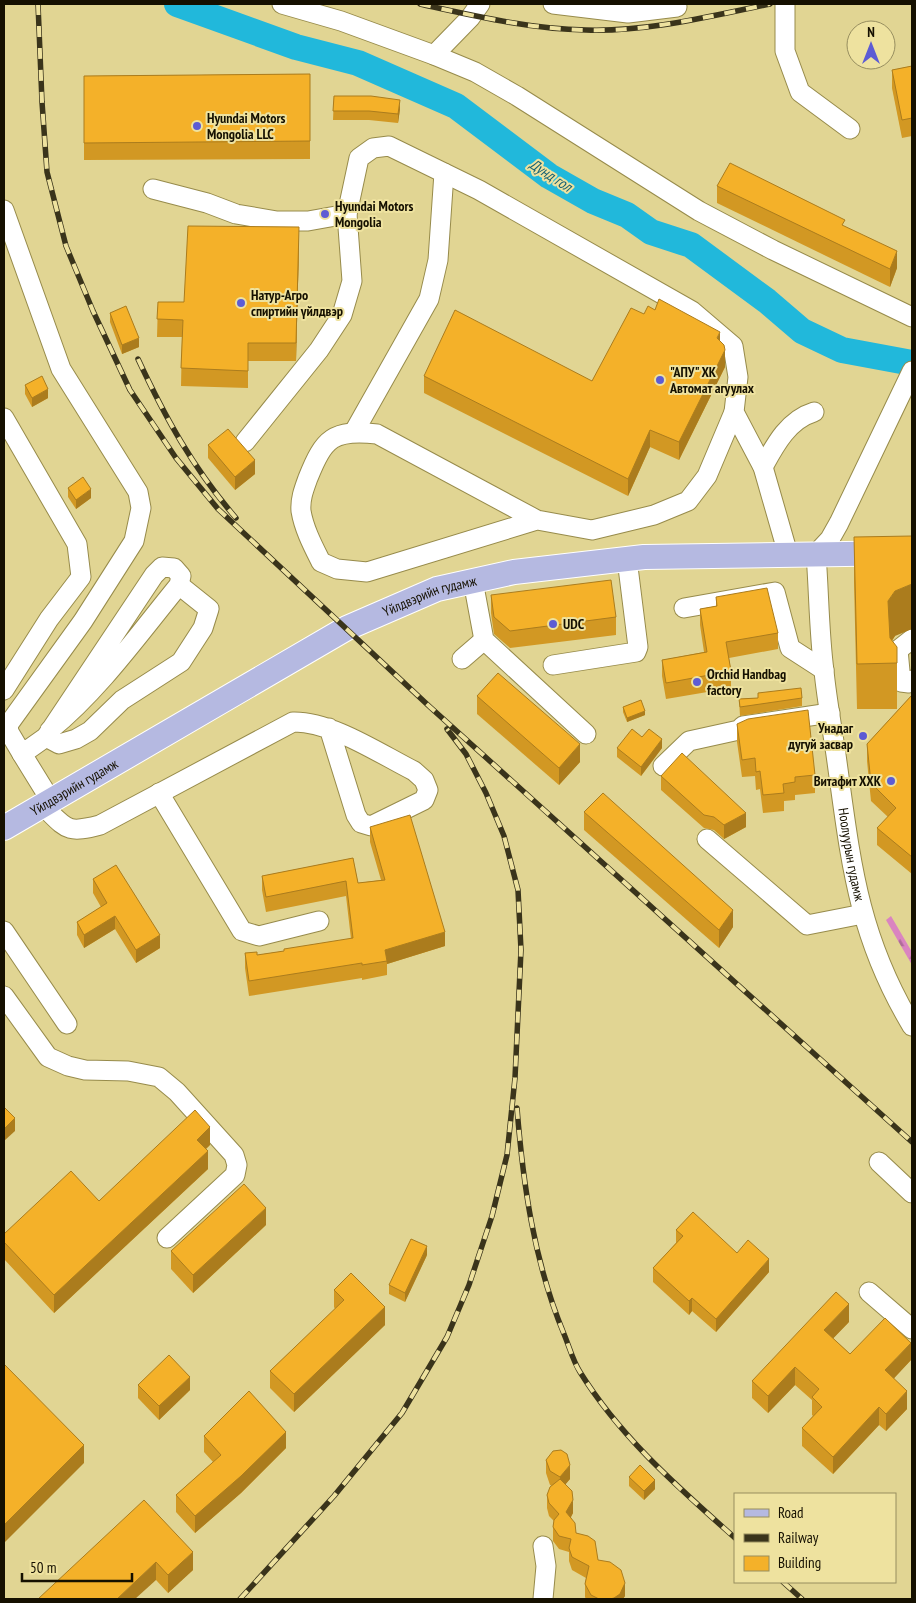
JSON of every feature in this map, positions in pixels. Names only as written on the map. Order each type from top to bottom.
[{"type":"main road","name":"Yйлдвэрийн гудамж","points":[[4,828],[347,628],[436,589],[514,572],[627,559],[788,554],[912,553]]},
{"type":"street","points":[[282,4],[341,21],[434,55],[497,83],[700,211],[738,232],[912,317]]},
{"type":"street","points":[[434,55],[470,18],[480,4]]},
{"type":"street","points":[[553,4],[628,13],[676,7]]},
{"type":"street","points":[[785,4],[785,51],[800,92],[850,129]]},
{"type":"street","points":[[245,442],[319,350],[342,315],[352,281],[347,214],[359,158],[373,148],[389,146],[479,190],[692,311],[733,346],[738,377],[734,412],[707,476],[688,501],[654,515],[592,530],[537,520],[377,434],[354,432],[334,437],[318,452],[302,496],[301,511],[309,538],[321,562],[337,569],[367,572],[537,520]]},
{"type":"street","points":[[354,432],[429,299],[438,260],[444,173]]},
{"type":"street","points":[[153,189],[207,203],[236,214],[277,222],[308,221],[347,214]]},
{"type":"street","points":[[4,210],[61,368],[138,492],[141,508],[134,542],[83,621],[8,725],[8,732],[22,754],[47,804],[66,828],[79,831],[100,825],[294,722],[308,722],[329,728],[414,770],[424,780],[428,790],[424,800],[371,826],[361,823],[356,815],[329,728]]},
{"type":"street","points":[[816,554],[835,531],[912,371]]},
{"type":"street","points":[[734,412],[763,467],[788,554]]},
{"type":"street","points":[[763,467],[780,435],[804,415],[814,412]]},
{"type":"street","points":[[4,418],[77,544],[81,577],[49,619],[4,690]]},
{"type":"street","name":"Ноолуурын гудамж","points":[[816,554],[824,670],[846,838],[863,914],[876,956],[895,997],[912,1026]]},
{"type":"street","points":[[553,665],[636,652],[638,647],[627,559]]},
{"type":"street","points":[[22,754],[48,734],[69,715],[166,602],[179,585],[181,576],[174,568],[162,567],[48,734]]},
{"type":"street","points":[[473,581],[484,640],[586,734]]},
{"type":"street","points":[[48,734],[59,744],[76,739],[90,731],[122,700],[181,662],[203,628],[209,609],[179,585]]},
{"type":"street","points":[[147,587],[166,602]]},
{"type":"street","points":[[684,608],[775,592],[790,648],[824,670]]},
{"type":"street","points":[[912,639],[898,650],[901,682],[909,683],[912,680]]},
{"type":"street","points":[[462,659],[484,640]]},
{"type":"street","points":[[663,766],[689,741],[739,730],[743,726],[830,713]]},
{"type":"street","points":[[159,793],[242,931],[259,936],[319,921]]},
{"type":"street","points":[[707,839],[807,925],[863,914]]},
{"type":"street","points":[[4,931],[67,1024]]},
{"type":"street","points":[[4,996],[48,1057],[68,1066],[85,1070],[128,1070],[159,1077],[177,1092],[234,1155],[237,1164],[235,1175],[167,1238]]},
{"type":"street","points":[[879,1162],[912,1193]]},
{"type":"street","points":[[869,1292],[912,1329]]},
{"type":"street","points":[[543,1546],[546,1566],[543,1599]]},
{"type":"green space","points":[[891,916],[912,952],[912,965],[886,920]]},
{"type":"building","points":[[912,66],[912,118],[902,120],[892,70]]},
{"type":"building","name":"Hyundai Motors Mongolia LLC","points":[[310,74],[310,141],[84,143],[84,76]]},
{"type":"building","points":[[334,96],[371,96],[400,100],[398,114],[369,111],[333,111]]},
{"type":"building","points":[[730,163],[845,220],[842,225],[897,251],[890,269],[717,186]]},
{"type":"building","name":"Натур-Агро спиртийн үйлдвэр","points":[[188,226],[299,227],[296,343],[248,343],[248,371],[181,368],[183,320],[157,319],[158,302],[184,302]]},
{"type":"building","points":[[659,299],[720,332],[717,338],[724,345],[725,350],[679,442],[650,430],[628,479],[424,376],[455,310],[592,381],[631,308],[644,314],[648,306],[655,310]]},
{"type":"building","points":[[126,306],[139,338],[122,345],[110,313]]},
{"type":"building","points":[[42,376],[48,389],[32,398],[25,385]]},
{"type":"building","points":[[228,429],[255,460],[235,477],[208,445]]},
{"type":"building","points":[[83,477],[91,489],[76,500],[68,488]]},
{"type":"building","points":[[912,536],[912,584],[895,591],[888,601],[890,638],[897,647],[897,663],[857,664],[854,537]]},
{"type":"building","points":[[611,580],[616,617],[510,631],[494,617],[491,595]]},
{"type":"building","points":[[767,588],[778,633],[726,642],[731,671],[666,683],[662,660],[707,652],[700,609],[717,606],[716,597]]},
{"type":"building","points":[[498,673],[580,744],[559,768],[477,696]]},
{"type":"building","points":[[801,688],[802,698],[740,707],[739,699],[758,698],[758,693]]},
{"type":"building","name":"Витафит ХХК","points":[[912,695],[912,857],[877,828],[896,808],[871,783],[867,744]]},
{"type":"building","points":[[641,700],[645,711],[627,718],[623,707]]},
{"type":"building","points":[[808,710],[815,775],[795,777],[795,782],[783,784],[784,793],[763,795],[760,771],[756,772],[755,758],[742,760],[737,724],[748,719]]},
{"type":"building","points":[[632,729],[642,737],[649,729],[662,739],[641,767],[617,748]]},
{"type":"building","points":[[682,753],[746,813],[724,825],[714,817],[704,815],[661,776]]},
{"type":"building","points":[[603,793],[733,910],[719,930],[584,812]]},
{"type":"building","points":[[410,815],[445,932],[385,950],[387,961],[362,965],[362,963],[249,981],[245,953],[257,952],[257,955],[353,938],[346,881],[266,897],[262,876],[353,858],[358,883],[385,880],[370,827]]},
{"type":"building","points":[[116,865],[160,935],[136,950],[115,916],[84,935],[77,922],[107,903],[93,879]]},
{"type":"building","points":[[4,1107],[15,1118],[4,1129]]},
{"type":"building","points":[[195,1110],[210,1127],[197,1140],[208,1151],[54,1295],[4,1242],[4,1234],[71,1171],[99,1201]]},
{"type":"building","points":[[244,1184],[266,1208],[193,1275],[171,1251]]},
{"type":"building","points":[[693,1212],[737,1253],[748,1240],[769,1259],[716,1319],[692,1298],[689,1301],[653,1268],[683,1236],[676,1230]]},
{"type":"building","points":[[411,1239],[427,1246],[405,1293],[389,1285]]},
{"type":"building","points":[[351,1273],[385,1307],[294,1394],[270,1371],[344,1300],[334,1290]]},
{"type":"building","points":[[836,1292],[849,1304],[824,1330],[850,1354],[885,1318],[911,1343],[885,1370],[907,1391],[886,1414],[879,1407],[833,1457],[802,1428],[822,1407],[812,1397],[819,1389],[795,1367],[768,1396],[752,1381]]},
{"type":"building","points":[[169,1355],[190,1377],[159,1406],[138,1385]]},
{"type":"building","points":[[4,1364],[84,1445],[4,1525]]},
{"type":"building","points":[[249,1391],[286,1432],[241,1476],[195,1516],[176,1495],[221,1455],[204,1436]]},
{"type":"building","points":[[561,1450],[567,1454],[570,1465],[560,1477],[550,1471],[546,1460],[553,1451]]},
{"type":"building","points":[[640,1465],[655,1480],[644,1491],[629,1477]]},
{"type":"building","points":[[560,1479],[572,1491],[573,1500],[566,1512],[575,1523],[576,1533],[588,1536],[595,1541],[598,1560],[610,1562],[621,1570],[625,1583],[620,1594],[614,1598],[599,1599],[591,1595],[585,1584],[589,1566],[572,1557],[569,1548],[571,1539],[559,1536],[553,1527],[554,1520],[559,1514],[549,1503],[547,1495],[550,1487]]},
{"type":"building","points":[[144,1500],[193,1552],[168,1575],[156,1562],[117,1599],[38,1599]]},
{"type":"waterway","name":"Дунд гол","points":[[177,4],[296,47],[358,63],[456,106],[549,176],[593,201],[627,215],[651,232],[691,245],[767,301],[802,331],[842,350],[912,363]]},
{"type":"railway","points":[[38,4],[47,172],[66,246],[93,311],[130,390],[176,458],[218,509],[430,707],[912,1142]]},
{"type":"railway","points":[[420,4],[523,24],[586,30],[656,26],[770,4]]},
{"type":"railway","points":[[138,359],[159,402],[193,462],[236,518]]},
{"type":"railway","points":[[240,1599],[334,1496],[402,1413],[447,1337],[469,1285],[492,1216],[507,1155],[515,1078],[521,950],[518,890],[504,836],[486,793],[466,754],[447,729]]},
{"type":"railway","points":[[517,1108],[531,1223],[554,1307],[578,1368],[596,1396],[632,1440],[734,1537]]},
{"type":"railway","points":[[784,1583],[802,1599]]},
{"type":"place","name":"Hyundai Motors Mongolia LLC","points":[[197,126]]},
{"type":"place","name":"Hyundai Motors Mongolia","points":[[325,214]]},
{"type":"place","name":"Натур-Агро спиртийн үйлдвэр","points":[[241,303]]},
{"type":"place","name":"\"АПУ\" ХК Автомат агуулах","points":[[660,380]]},
{"type":"place","name":"UDC","points":[[553,624]]},
{"type":"place","name":"Orchid Handbag factory","points":[[697,682]]},
{"type":"place","name":"Унадаг дугуй засвар","points":[[863,736]]},
{"type":"place","name":"Витафит ХХК","points":[[891,781]]}]
